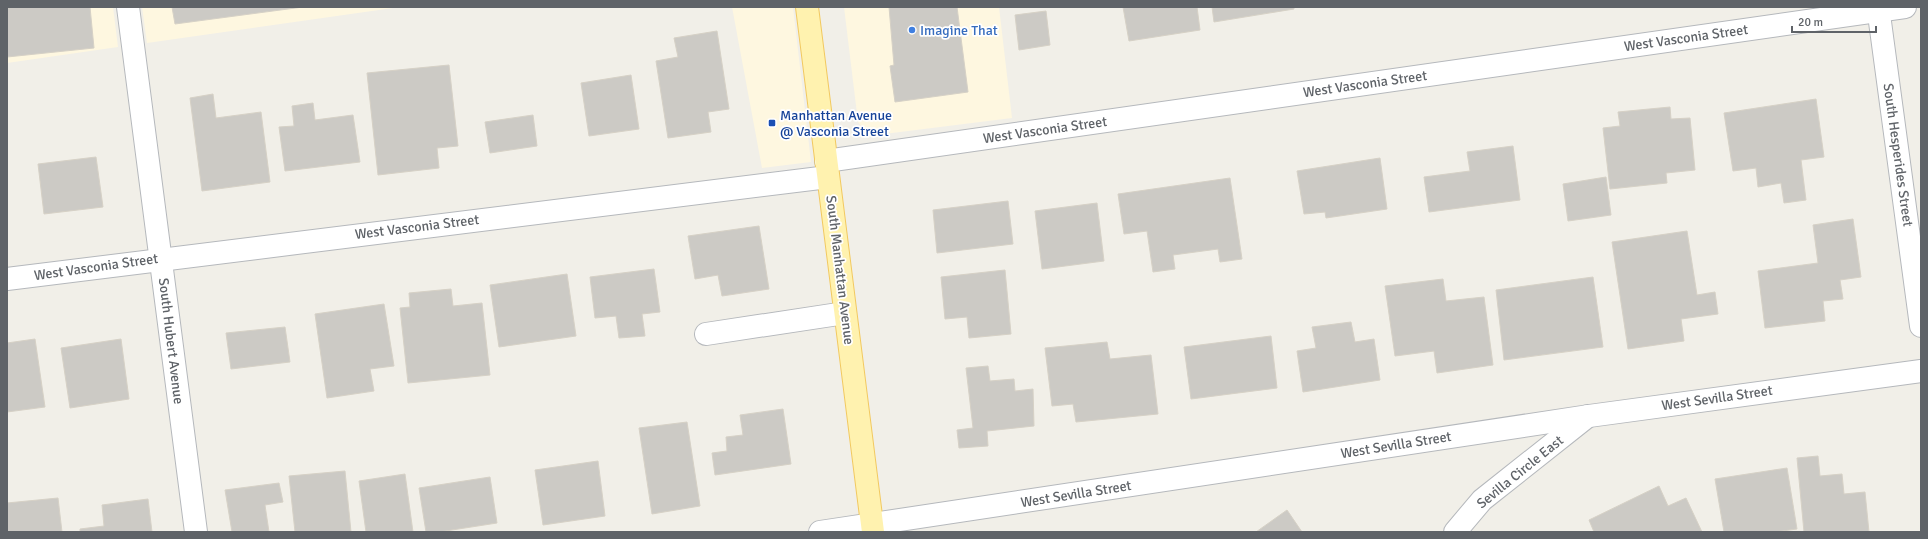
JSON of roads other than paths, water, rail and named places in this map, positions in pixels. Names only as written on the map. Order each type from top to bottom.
[{"type":"main road","name":"South Manhattan Avenue","points":[[807,7],[872,528]]},
{"type":"street","name":"South Hubert Avenue","points":[[128,7],[196,532]]},
{"type":"street","name":"West Vasconia Street","points":[[7,279],[827,169],[1878,9],[1905,7]]},
{"type":"street","name":"South Hesperides Street","points":[[1878,9],[1921,326]]},
{"type":"street","points":[[706,334],[845,314]]},
{"type":"street","name":"West Sevilla Street","points":[[820,532],[872,528],[1589,416],[1921,371]]},
{"type":"street","name":"Sevilla Circle East","points":[[1455,532],[1482,500],[1589,416]]},
{"type":"place","name":"Imagine That","points":[[912,30]]},
{"type":"place","name":"Manhattan Avenue @ Vasconia Street","points":[[772,123]]}]
